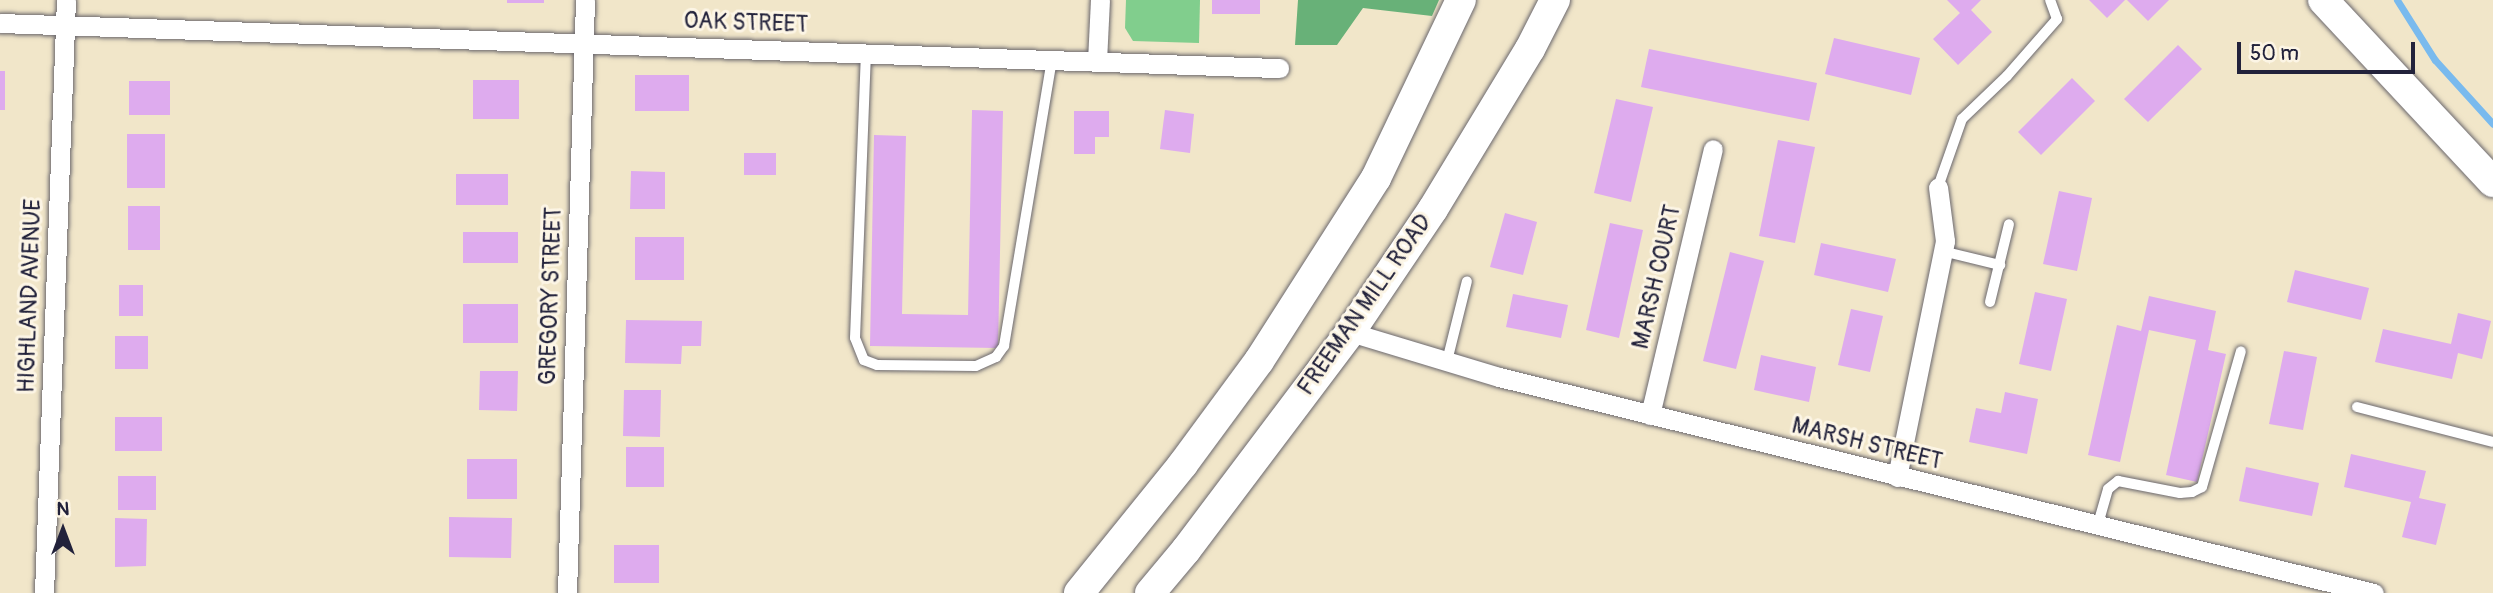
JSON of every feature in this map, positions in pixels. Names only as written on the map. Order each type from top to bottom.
[{"type":"main road","points":[[1079,593],[1183,464],[1259,361],[1376,178],[1461,0]]},
{"type":"main road","name":"FREEMAN MILL ROAD","points":[[1150,593],[1186,550],[1350,332],[1433,209],[1530,49],[1555,0]]},
{"type":"main road","points":[[2323,0],[2493,182]]},
{"type":"street","name":"HIGHLAND AVENUE","points":[[44,593],[66,0]]},
{"type":"street","name":"GREGORY STREET","points":[[567,593],[585,0]]},
{"type":"street","points":[[1097,61],[1100,0]]},
{"type":"street","name":"OAK STREET","points":[[0,23],[583,41],[1279,68]]},
{"type":"street","name":"MARSH COURT","points":[[1650,415],[1713,149]]},
{"type":"street","points":[[1897,477],[1943,246],[1938,187]]},
{"type":"street","name":"MARSH STREET","points":[[1350,332],[1650,415],[2374,593]]},
{"type":"lane","points":[[1938,187],[1962,119],[2007,76],[2057,19],[2050,0]]},
{"type":"lane","points":[[866,52],[855,338],[864,360],[877,365],[976,366],[996,357],[1004,346],[1052,59]]},
{"type":"lane","points":[[1990,302],[2009,225]]},
{"type":"lane","points":[[1943,246],[2000,265]]},
{"type":"lane","points":[[1447,361],[1467,281]]},
{"type":"lane","points":[[2098,524],[2108,488],[2118,481],[2180,493],[2192,492],[2202,487],[2241,351]]},
{"type":"lane","points":[[2357,407],[2493,442]]},
{"type":"green space","points":[[1126,0],[1200,0],[1199,43],[1133,41],[1125,28]]},
{"type":"green space","points":[[1298,0],[1439,0],[1432,16],[1363,8],[1337,45],[1295,45]]},
{"type":"building","points":[[507,0],[544,0],[544,3],[507,3]]},
{"type":"building","points":[[1212,0],[1260,0],[1260,14],[1212,14]]},
{"type":"building","points":[[1947,0],[1981,0],[1971,10],[1992,32],[1958,65],[1933,39],[1960,13]]},
{"type":"building","points":[[2089,0],[2125,0],[2107,18]]},
{"type":"building","points":[[2127,0],[2169,0],[2148,21]]},
{"type":"building","points":[[1834,38],[1920,58],[1911,95],[1825,74]]},
{"type":"building","points":[[2178,45],[2202,69],[2148,122],[2124,99]]},
{"type":"building","points":[[1649,49],[1817,83],[1809,121],[1641,87]]},
{"type":"building","points":[[0,71],[5,71],[5,110],[0,110]]},
{"type":"building","points":[[635,75],[689,75],[689,111],[635,111]]},
{"type":"building","points":[[2072,78],[2095,101],[2041,155],[2018,132]]},
{"type":"building","points":[[473,80],[519,80],[519,119],[473,119]]},
{"type":"building","points":[[129,81],[170,81],[170,115],[129,115]]},
{"type":"building","points":[[1616,99],[1653,107],[1631,202],[1594,193]]},
{"type":"building","points":[[972,110],[1003,111],[998,348],[870,346],[874,135],[906,136],[902,314],[968,315]]},
{"type":"building","points":[[1165,110],[1194,114],[1190,153],[1160,149]]},
{"type":"building","points":[[1074,111],[1109,111],[1109,137],[1095,137],[1095,154],[1074,154]]},
{"type":"building","points":[[127,134],[165,134],[165,188],[127,188]]},
{"type":"building","points":[[1778,140],[1815,147],[1795,243],[1759,236]]},
{"type":"building","points":[[744,153],[776,153],[776,175],[744,175]]},
{"type":"building","points":[[631,171],[665,172],[665,209],[630,209]]},
{"type":"building","points":[[456,174],[508,174],[508,205],[456,205]]},
{"type":"building","points":[[2059,191],[2092,198],[2077,271],[2043,264]]},
{"type":"building","points":[[128,206],[160,206],[160,250],[128,250]]},
{"type":"building","points":[[1505,213],[1537,222],[1523,275],[1490,267]]},
{"type":"building","points":[[1610,223],[1643,230],[1619,338],[1586,330]]},
{"type":"building","points":[[463,232],[518,232],[518,263],[463,263]]},
{"type":"building","points":[[635,237],[684,237],[684,280],[635,280]]},
{"type":"building","points":[[1821,243],[1896,259],[1888,292],[1814,275]]},
{"type":"building","points":[[1730,252],[1764,261],[1736,369],[1703,361]]},
{"type":"building","points":[[2295,270],[2369,288],[2361,320],[2287,302]]},
{"type":"building","points":[[119,285],[143,285],[143,316],[119,316]]},
{"type":"building","points":[[2035,292],[2067,299],[2051,371],[2019,364]]},
{"type":"building","points":[[1513,294],[1568,305],[1561,338],[1506,327]]},
{"type":"building","points":[[2149,296],[2216,311],[2208,350],[2226,354],[2197,482],[2166,475],[2196,340],[2149,330],[2120,462],[2088,455],[2117,325],[2141,331]]},
{"type":"building","points":[[463,304],[518,304],[518,343],[463,343]]},
{"type":"building","points":[[1851,309],[1883,316],[1870,372],[1838,365]]},
{"type":"building","points":[[2458,313],[2491,321],[2482,359],[2458,353],[2452,379],[2375,362],[2383,329],[2451,344]]},
{"type":"building","points":[[626,320],[702,321],[701,346],[682,346],[681,364],[625,363]]},
{"type":"building","points":[[115,336],[148,336],[148,369],[115,369]]},
{"type":"building","points":[[2284,351],[2317,357],[2303,430],[2269,424]]},
{"type":"building","points":[[1761,355],[1816,367],[1809,402],[1754,390]]},
{"type":"building","points":[[480,371],[518,371],[517,411],[479,410]]},
{"type":"building","points":[[624,390],[661,390],[660,437],[623,436]]},
{"type":"building","points":[[2005,392],[2038,399],[2027,454],[1969,442],[1976,408],[2001,413]]},
{"type":"building","points":[[115,417],[162,417],[162,451],[115,451]]},
{"type":"building","points":[[626,447],[664,447],[664,487],[626,487]]},
{"type":"building","points":[[2351,454],[2426,471],[2419,498],[2446,504],[2436,545],[2402,537],[2411,502],[2344,487]]},
{"type":"building","points":[[467,459],[517,459],[517,499],[467,499]]},
{"type":"building","points":[[2246,467],[2319,483],[2312,516],[2239,501]]},
{"type":"building","points":[[118,476],[156,476],[156,510],[118,510]]},
{"type":"building","points":[[449,517],[512,518],[511,558],[449,557]]},
{"type":"building","points":[[115,518],[147,519],[146,566],[115,567]]},
{"type":"building","points":[[614,545],[659,545],[659,583],[614,583]]},
{"type":"waterway","points":[[2397,0],[2435,60],[2493,124]]}]
